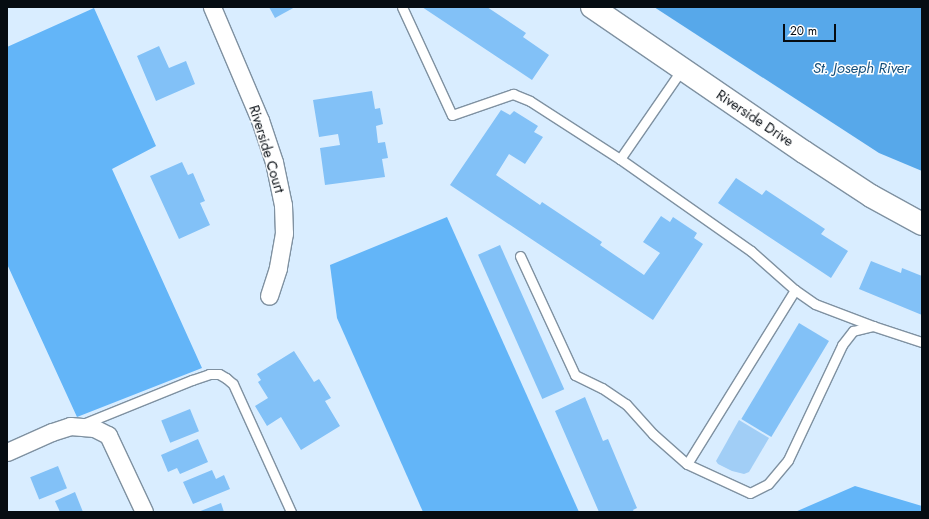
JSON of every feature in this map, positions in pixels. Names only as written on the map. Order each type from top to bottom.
[{"type":"street","name":"Riverside Court","points":[[212,7],[260,120],[274,162],[283,204],[284,233],[278,268],[269,296]]},
{"type":"street","name":"Riverside Drive","points":[[592,7],[872,196],[922,224]]},
{"type":"street","points":[[7,452],[52,432],[70,426],[94,428],[108,435],[144,512]]},
{"type":"lane","points":[[402,7],[452,115],[513,94],[530,101],[620,159],[751,251],[795,290],[815,304],[873,326],[922,342]]},
{"type":"lane","points":[[620,159],[682,69]]},
{"type":"lane","points":[[520,256],[575,375],[602,388],[626,404],[653,434],[687,464],[750,493],[768,484],[788,460],[842,345],[853,331],[873,326]]},
{"type":"lane","points":[[687,464],[795,290]]},
{"type":"lane","points":[[76,427],[192,380],[209,374],[219,374],[233,384],[291,512]]},
{"type":"shaded area","points":[[94,8],[156,146],[112,169],[202,368],[77,417],[7,264],[7,47]]},
{"type":"shaded area","points":[[447,217],[579,512],[423,512],[337,318],[330,265]]},
{"type":"shaded area","points":[[739,420],[769,438],[749,472],[744,474],[732,471],[718,464],[716,461]]},
{"type":"shaded area","points":[[855,486],[922,506],[922,512],[795,512]]},
{"type":"water","name":"St. Joseph River","points":[[654,7],[922,7],[922,171],[879,153]]},
{"type":"building","points":[[269,7],[295,7],[275,18]]},
{"type":"building","points":[[422,7],[487,7],[526,33],[523,37],[549,55],[532,80]]},
{"type":"building","points":[[159,46],[169,68],[186,61],[195,84],[156,101],[137,56]]},
{"type":"building","points":[[372,91],[375,109],[380,108],[383,124],[376,126],[378,143],[385,142],[388,158],[382,159],[385,177],[325,185],[320,148],[340,145],[338,134],[319,137],[313,100]]},
{"type":"building","points":[[501,110],[510,115],[514,111],[538,126],[534,132],[543,137],[525,164],[509,154],[496,175],[540,205],[542,202],[602,242],[600,245],[644,275],[660,253],[643,242],[661,216],[670,222],[673,217],[697,233],[694,238],[703,244],[653,320],[450,185]]},
{"type":"building","points":[[182,162],[188,175],[193,173],[205,201],[200,203],[210,225],[179,239],[150,176]]},
{"type":"building","points":[[736,178],[762,195],[766,190],[825,229],[821,234],[848,251],[831,278],[718,203]]},
{"type":"building","points":[[500,245],[564,389],[542,399],[478,255]]},
{"type":"building","points":[[871,261],[901,273],[902,268],[922,276],[922,315],[859,289]]},
{"type":"building","points":[[799,323],[829,341],[771,437],[741,419]]},
{"type":"building","points":[[294,351],[314,382],[319,379],[331,398],[325,401],[340,426],[301,450],[281,417],[267,426],[255,406],[268,398],[258,382],[261,380],[257,374]]},
{"type":"building","points":[[585,397],[603,441],[608,439],[637,508],[633,510],[634,512],[599,512],[555,411]]},
{"type":"building","points":[[190,409],[199,431],[170,443],[161,421]]},
{"type":"building","points":[[198,439],[208,462],[180,474],[177,468],[168,472],[161,455]]},
{"type":"building","points":[[58,466],[67,488],[39,499],[30,477]]},
{"type":"building","points":[[212,470],[216,479],[224,475],[230,489],[193,504],[183,482]]},
{"type":"building","points":[[75,492],[83,512],[60,512],[55,501]]},
{"type":"building","points":[[221,503],[224,512],[198,512]]}]
